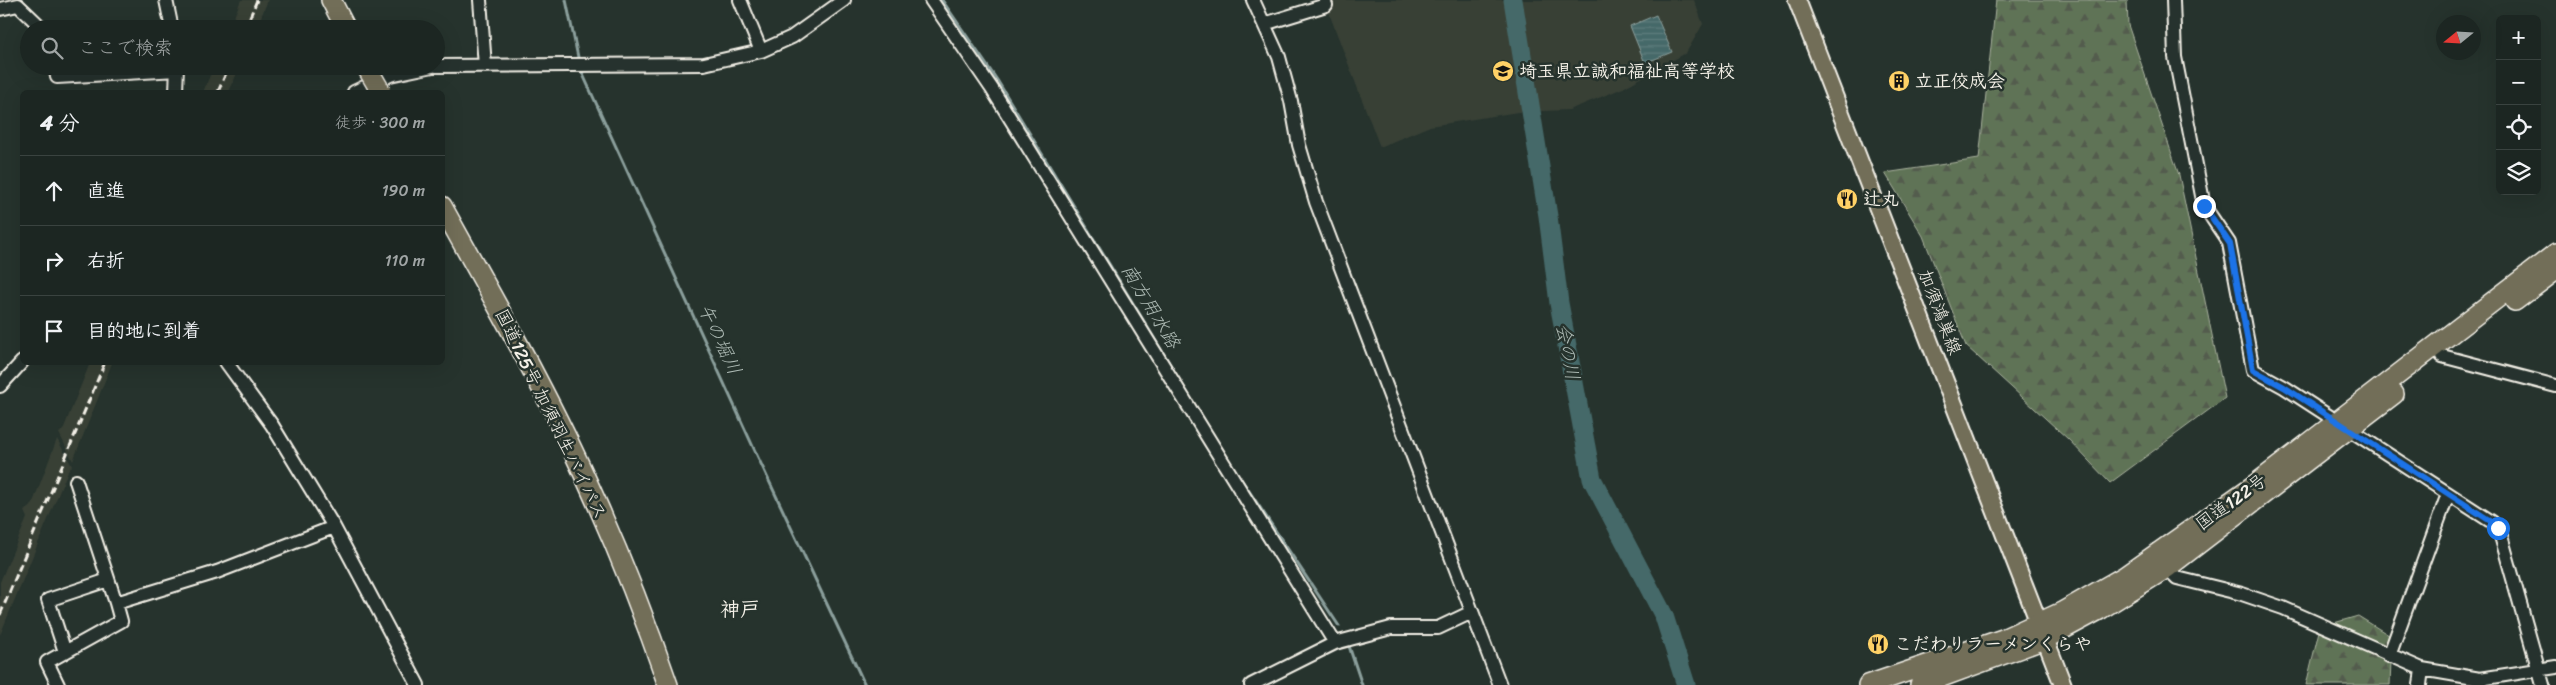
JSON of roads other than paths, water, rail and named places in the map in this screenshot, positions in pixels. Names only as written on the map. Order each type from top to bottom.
[{"type":"highway","points":[[331,0],[341,20]]},
{"type":"highway","points":[[371,75],[380,90]]},
{"type":"highway","name":"国道125号 加須羽生バイパス","points":[[445,212],[554,412],[591,488],[638,604],[668,685]]},
{"type":"highway","name":"国道122号","points":[[1920,685],[2042,631],[2101,609],[2166,568],[2556,253]]},
{"type":"highway","name":"国道122号","points":[[1868,685],[2003,639],[2042,631],[2085,599],[2157,554],[2343,426],[2442,356],[2556,270]]},
{"type":"main road","name":"加須鴻巣線","points":[[1798,0],[2062,685]]},
{"type":"street","points":[[166,0],[170,20]]},
{"type":"street","points":[[480,0],[485,66]]},
{"type":"street","points":[[740,0],[761,51]]},
{"type":"street","points":[[445,66],[704,64],[761,51],[801,32],[844,0]]},
{"type":"street","points":[[931,0],[992,90],[1334,643]]},
{"type":"street","points":[[1252,0],[1279,57],[1291,101],[1299,146],[1316,202],[1500,685]]},
{"type":"street","points":[[2173,0],[2175,57],[2204,206],[2230,244],[2253,370],[2284,387],[2492,522],[2498,528],[2543,685]]},
{"type":"street","points":[[0,9],[18,5],[34,20]]},
{"type":"street","points":[[1264,24],[1326,5]]},
{"type":"street","points":[[57,75],[57,77],[84,75]]},
{"type":"street","points":[[176,90],[177,75]]},
{"type":"street","points":[[358,90],[388,75]]},
{"type":"street","points":[[2442,356],[2556,386]]},
{"type":"street","points":[[0,386],[20,364]]},
{"type":"street","points":[[228,365],[272,425],[334,527],[418,685]]},
{"type":"street","points":[[58,685],[47,662],[121,621],[76,481]]},
{"type":"street","points":[[2389,656],[2448,494]]},
{"type":"street","points":[[116,604],[217,572],[334,527]]},
{"type":"street","points":[[2166,568],[2177,578],[2242,594],[2283,608],[2422,669],[2480,682],[2556,667]]},
{"type":"street","points":[[65,652],[48,600],[108,580]]},
{"type":"street","points":[[1251,685],[1334,643],[1391,628],[1438,628],[1472,612]]},
{"type":"street","points":[[2420,685],[2422,669]]},
{"type":"water","points":[[1656,15],[1672,52],[1645,63],[1630,26]]},
{"type":"waterway","name":"午の堀川","points":[[566,0],[579,62]]},
{"type":"waterway","name":"南方用水路","points":[[942,0],[997,80],[1173,369]]},
{"type":"waterway","name":"会の川","points":[[1513,0],[1548,216],[1559,303],[1592,479],[1664,616],[1686,685]]},
{"type":"waterway","name":"午の堀川","points":[[580,68],[755,451],[865,685]]},
{"type":"waterway","name":"南方用水路","points":[[1239,476],[1339,626]]},
{"type":"waterway","name":"南方用水路","points":[[1348,643],[1362,685]]},
{"type":"railway","points":[[249,20],[257,0]]},
{"type":"railway","points":[[219,90],[225,75]]},
{"type":"railway","points":[[0,615],[104,365]]},
{"type":"place","name":"埼玉県立誠和福祉高等学校","points":[[1503,71]]},
{"type":"place","name":"立正佼成会","points":[[1899,81]]},
{"type":"place","name":"辻丸","points":[[1847,199]]},
{"type":"place","name":"こだわりラーメンくらや","points":[[1878,644]]},
{"type":"district","name":"神戸","points":[[740,609]]}]
